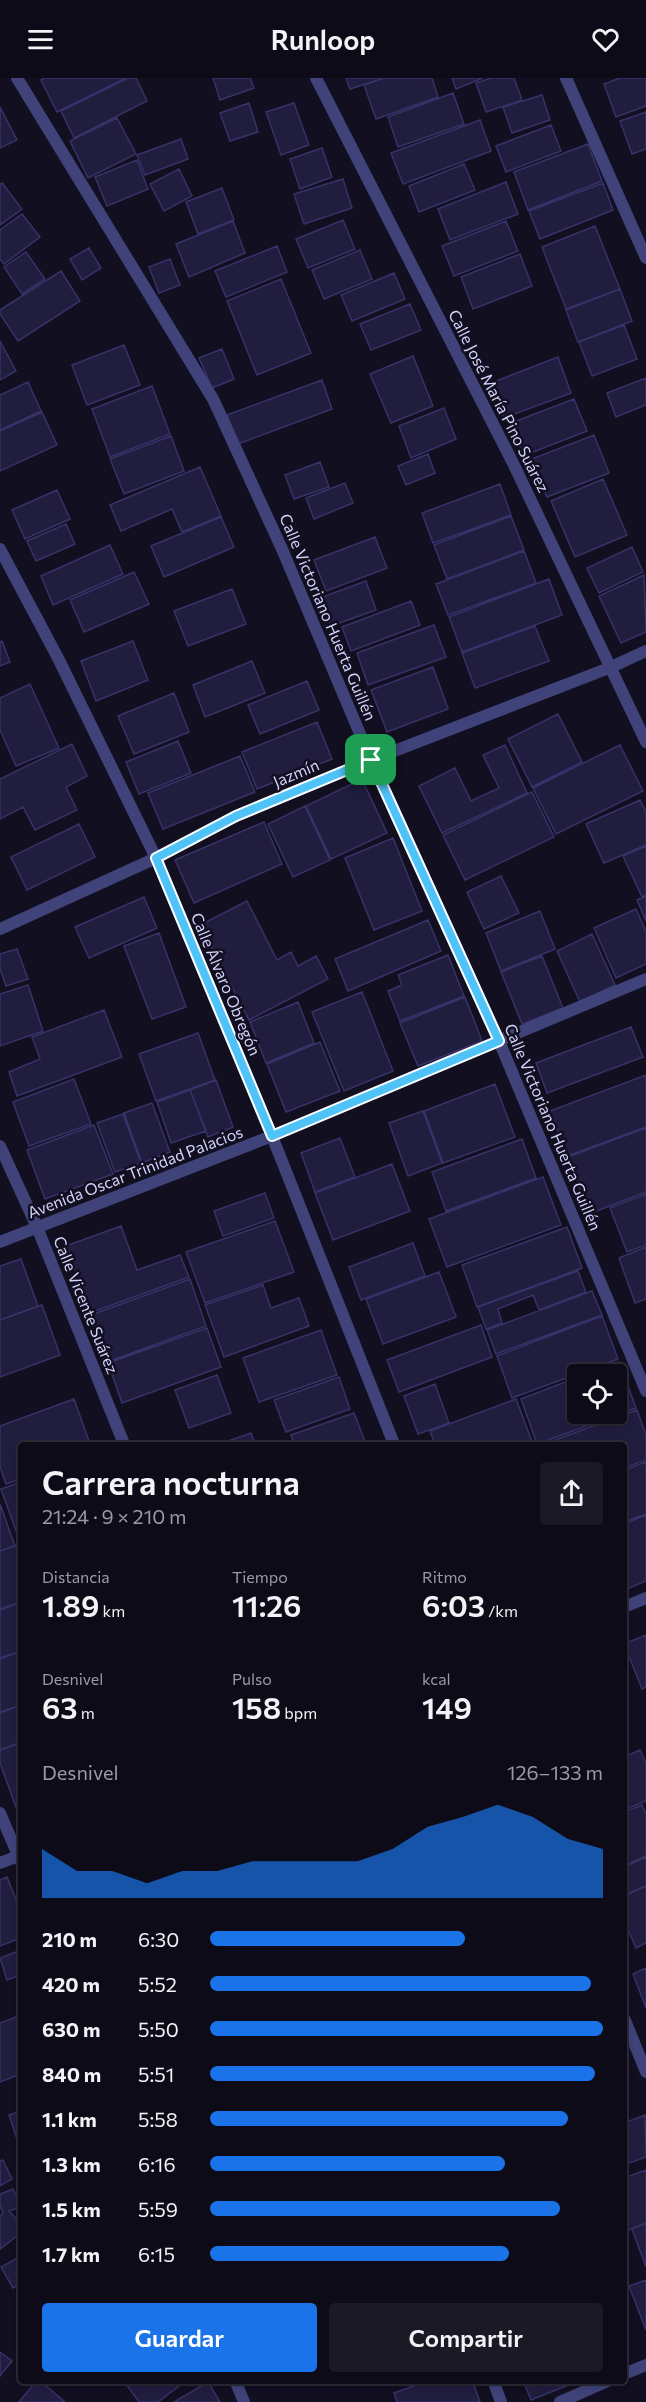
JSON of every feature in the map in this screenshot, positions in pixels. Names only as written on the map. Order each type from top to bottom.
[{"type":"street","name":"Calle Victoriano Huerta Guillén","points":[[17,78],[213,399],[282,549],[371,760],[499,1041],[646,1391]]},
{"type":"street","name":"Calle José María Pino Suárez","points":[[316,78],[513,463],[609,668],[646,741]]},
{"type":"street","points":[[566,78],[646,258]]},
{"type":"street","name":"Calle Álvaro Obregón","points":[[0,549],[58,658],[156,858],[272,1136],[393,1442]]},
{"type":"street","name":"Jazmín","points":[[0,929],[156,858],[236,816],[371,760],[609,668],[646,651]]},
{"type":"street","name":"Avenida Oscar Trinidad Palacios","points":[[0,1242],[272,1136],[646,979]]},
{"type":"street","name":"Calle Vicente Suárez","points":[[0,1146],[37,1227],[123,1442]]},
{"type":"street","points":[[627,1606],[646,1598]]},
{"type":"street","points":[[0,1813],[18,1854]]},
{"type":"street","points":[[0,1863],[18,1858]]},
{"type":"street","points":[[627,2025],[646,2072]]},
{"type":"street","points":[[627,2373],[646,2365]]},
{"type":"street","points":[[237,2384],[244,2402]]},
{"type":"street","points":[[494,2384],[501,2402]]},
{"type":"street","points":[[560,2402],[601,2384]]},
{"type":"building","points":[[44,78],[126,78],[57,112],[41,80]]},
{"type":"building","points":[[128,78],[136,78],[147,101],[74,138],[61,111]]},
{"type":"building","points":[[213,78],[250,78],[254,88],[220,100]]},
{"type":"building","points":[[346,78],[381,78],[381,79],[350,89]]},
{"type":"building","points":[[384,78],[432,78],[438,97],[376,119],[364,85]]},
{"type":"building","points":[[452,78],[483,78],[456,89]]},
{"type":"building","points":[[491,78],[514,78],[522,100],[486,112],[476,83]]},
{"type":"building","points":[[620,78],[646,78],[646,106],[616,117],[604,84]]},
{"type":"building","points":[[453,93],[464,124],[398,147],[388,117]]},
{"type":"building","points":[[542,95],[550,120],[512,133],[503,107]]},
{"type":"building","points":[[249,103],[258,132],[230,141],[220,113]]},
{"type":"building","points":[[294,103],[309,145],[281,155],[266,112]]},
{"type":"building","points":[[0,107],[17,140],[0,148]]},
{"type":"building","points":[[646,112],[646,149],[632,154],[620,121]]},
{"type":"building","points":[[117,118],[136,154],[88,178],[70,141]]},
{"type":"building","points":[[480,120],[491,151],[403,184],[391,153]]},
{"type":"building","points":[[551,125],[561,151],[506,172],[496,146]]},
{"type":"building","points":[[181,139],[188,159],[145,175],[137,155]]},
{"type":"building","points":[[588,144],[602,181],[528,210],[514,172]]},
{"type":"building","points":[[322,148],[332,177],[300,189],[290,159]]},
{"type":"building","points":[[137,160],[148,189],[107,206],[95,177]]},
{"type":"building","points":[[464,164],[475,190],[419,212],[409,186]]},
{"type":"building","points":[[179,169],[192,196],[164,211],[150,184]]},
{"type":"building","points":[[343,179],[352,208],[304,224],[294,194]]},
{"type":"building","points":[[506,182],[518,214],[450,240],[438,209]]},
{"type":"building","points":[[2,183],[22,209],[0,225],[0,184]]},
{"type":"building","points":[[603,183],[613,210],[540,239],[529,211]]},
{"type":"building","points":[[222,188],[234,220],[198,234],[186,202]]},
{"type":"building","points":[[22,214],[40,237],[4,264],[0,259],[0,230]]},
{"type":"building","points":[[343,220],[355,249],[308,268],[296,239]]},
{"type":"building","points":[[233,221],[245,253],[189,277],[176,244]]},
{"type":"building","points":[[506,221],[518,251],[454,276],[442,246]]},
{"type":"building","points":[[595,226],[620,289],[566,309],[542,247]]},
{"type":"building","points":[[277,246],[287,272],[226,297],[215,271]]},
{"type":"building","points":[[89,248],[101,268],[82,280],[70,259]]},
{"type":"building","points":[[360,250],[372,279],[324,299],[312,270]]},
{"type":"building","points":[[26,252],[45,279],[22,294],[4,267]]},
{"type":"building","points":[[520,254],[532,286],[473,309],[461,277]]},
{"type":"building","points":[[170,259],[180,285],[159,293],[149,267]]},
{"type":"building","points":[[61,271],[80,301],[18,341],[0,314],[0,310]]},
{"type":"building","points":[[394,273],[405,299],[352,321],[341,295]]},
{"type":"building","points":[[281,279],[311,353],[257,375],[227,301]]},
{"type":"building","points":[[620,289],[632,321],[578,342],[566,310]]},
{"type":"building","points":[[410,304],[421,330],[371,350],[360,324]]},
{"type":"building","points":[[624,325],[637,359],[592,376],[579,342]]},
{"type":"building","points":[[0,341],[16,371],[0,380]]},
{"type":"building","points":[[124,345],[140,385],[87,405],[72,365]]},
{"type":"building","points":[[222,349],[234,379],[212,388],[199,358]]},
{"type":"building","points":[[413,356],[433,406],[391,423],[370,374]]},
{"type":"building","points":[[558,357],[571,393],[504,418],[491,383]]},
{"type":"building","points":[[646,378],[646,405],[616,417],[607,393]]},
{"type":"building","points":[[322,380],[332,409],[238,444],[227,415]]},
{"type":"building","points":[[28,382],[41,411],[0,430],[0,395]]},
{"type":"building","points":[[152,386],[170,434],[110,457],[92,409]]},
{"type":"building","points":[[574,399],[587,431],[523,456],[511,423]]},
{"type":"building","points":[[444,408],[456,439],[411,458],[399,426]]},
{"type":"building","points":[[42,412],[57,445],[0,471],[0,431]]},
{"type":"building","points":[[594,435],[609,473],[547,497],[532,459]]},
{"type":"building","points":[[171,436],[184,471],[124,494],[110,459]]},
{"type":"building","points":[[428,454],[435,473],[406,485],[398,466]]},
{"type":"building","points":[[320,462],[329,487],[294,499],[285,475]]},
{"type":"building","points":[[200,467],[221,516],[182,532],[172,509],[121,531],[110,505]]},
{"type":"building","points":[[603,479],[627,535],[575,557],[551,501]]},
{"type":"building","points":[[345,483],[353,503],[314,519],[306,498]]},
{"type":"building","points":[[500,484],[511,515],[433,543],[422,513]]},
{"type":"building","points":[[57,490],[70,519],[25,539],[12,510]]},
{"type":"building","points":[[511,516],[524,550],[447,579],[434,545]]},
{"type":"building","points":[[221,517],[234,547],[164,577],[151,546]]},
{"type":"building","points":[[66,524],[75,544],[36,561],[27,541]]},
{"type":"building","points":[[375,537],[387,568],[326,591],[314,560]]},
{"type":"building","points":[[110,545],[123,574],[53,605],[41,576]]},
{"type":"building","points":[[632,547],[643,572],[599,593],[587,568]]},
{"type":"building","points":[[524,551],[536,583],[448,615],[436,584]]},
{"type":"building","points":[[134,572],[149,604],[84,632],[70,600]]},
{"type":"building","points":[[644,575],[646,632],[621,643],[599,596]]},
{"type":"building","points":[[549,579],[562,615],[462,652],[449,617]]},
{"type":"building","points":[[366,581],[376,610],[331,626],[320,598]]},
{"type":"building","points":[[232,589],[246,624],[188,646],[174,611]]},
{"type":"building","points":[[411,601],[420,625],[351,651],[342,627]]},
{"type":"building","points":[[434,625],[446,657],[368,685],[357,653]]},
{"type":"building","points":[[535,626],[549,661],[475,688],[462,653]]},
{"type":"building","points":[[2,641],[10,662],[0,666],[0,642]]},
{"type":"building","points":[[133,641],[148,680],[96,701],[81,661]]},
{"type":"building","points":[[252,661],[265,693],[205,717],[193,685]]},
{"type":"building","points":[[433,667],[448,709],[387,732],[371,690]]},
{"type":"building","points":[[307,681],[319,710],[260,734],[248,705]]},
{"type":"building","points":[[30,684],[59,748],[16,766],[0,730],[0,698]]},
{"type":"building","points":[[174,693],[189,732],[134,754],[118,716]]},
{"type":"building","points":[[558,714],[582,762],[532,787],[508,739]]},
{"type":"building","points":[[317,722],[332,759],[257,789],[242,752]]},
{"type":"building","points":[[178,741],[191,773],[139,794],[126,762]]},
{"type":"building","points":[[72,744],[87,776],[66,787],[77,810],[35,830],[23,807],[0,819],[0,779]]},
{"type":"building","points":[[505,745],[527,793],[442,833],[419,786],[455,768],[471,801],[499,788],[483,755]]},
{"type":"building","points":[[620,745],[643,791],[556,834],[533,788]]},
{"type":"building","points":[[240,756],[255,792],[163,829],[148,793]]},
{"type":"building","points":[[362,779],[387,833],[331,859],[306,806]]},
{"type":"building","points":[[532,792],[554,837],[465,880],[443,835]]},
{"type":"building","points":[[640,800],[646,812],[646,845],[604,863],[586,824]]},
{"type":"building","points":[[305,806],[330,860],[293,877],[268,824]]},
{"type":"building","points":[[264,822],[282,864],[194,903],[175,860]]},
{"type":"building","points":[[79,824],[95,857],[27,890],[11,857]]},
{"type":"building","points":[[393,838],[422,911],[374,930],[345,858]]},
{"type":"building","points":[[646,846],[646,895],[642,897],[623,856]]},
{"type":"building","points":[[501,876],[519,913],[484,929],[467,892]]},
{"type":"building","points":[[646,896],[646,921],[637,900]]},
{"type":"building","points":[[144,897],[157,928],[89,958],[75,927]]},
{"type":"building","points":[[247,901],[277,960],[291,952],[298,966],[316,956],[328,979],[249,1020],[200,925]]},
{"type":"building","points":[[636,909],[646,932],[646,964],[616,978],[594,928]]},
{"type":"building","points":[[540,911],[555,949],[501,971],[486,933]]},
{"type":"building","points":[[428,920],[441,951],[348,991],[335,959]]},
{"type":"building","points":[[159,933],[186,1007],[152,1019],[124,946]]},
{"type":"building","points":[[592,934],[615,985],[580,1002],[557,951]]},
{"type":"building","points":[[17,949],[28,979],[6,986],[0,969],[0,954]]},
{"type":"building","points":[[448,955],[464,996],[400,1021],[388,991],[402,985],[398,975]]},
{"type":"building","points":[[542,956],[563,1008],[522,1024],[501,972]]},
{"type":"building","points":[[28,985],[43,1031],[0,1046],[0,994]]},
{"type":"building","points":[[362,992],[393,1071],[344,1091],[312,1012]]},
{"type":"building","points":[[465,997],[482,1041],[418,1066],[400,1023]]},
{"type":"building","points":[[298,1002],[314,1043],[266,1063],[250,1022]]},
{"type":"building","points":[[104,1010],[122,1057],[17,1096],[9,1072],[40,1059],[32,1037]]},
{"type":"building","points":[[631,1027],[643,1057],[547,1093],[536,1063]]},
{"type":"building","points":[[198,1033],[215,1080],[156,1101],[139,1054]]},
{"type":"building","points":[[320,1042],[340,1091],[286,1112],[267,1064]]},
{"type":"building","points":[[646,1075],[646,1127],[567,1156],[550,1111]]},
{"type":"building","points":[[74,1079],[91,1124],[29,1146],[13,1102]]},
{"type":"building","points":[[216,1080],[233,1127],[208,1137],[190,1090]]},
{"type":"building","points":[[495,1084],[515,1137],[443,1163],[424,1111]]},
{"type":"building","points":[[190,1090],[206,1131],[171,1143],[157,1102]]},
{"type":"building","points":[[152,1103],[170,1152],[142,1163],[124,1113]]},
{"type":"building","points":[[423,1111],[442,1163],[408,1176],[389,1123]]},
{"type":"building","points":[[123,1114],[141,1163],[115,1172],[97,1123]]},
{"type":"building","points":[[94,1125],[113,1174],[45,1199],[27,1150]]},
{"type":"building","points":[[646,1128],[646,1192],[589,1214],[568,1157]]},
{"type":"building","points":[[340,1138],[355,1177],[315,1192],[301,1153]]},
{"type":"building","points":[[522,1139],[536,1178],[446,1211],[432,1172]]},
{"type":"building","points":[[392,1164],[410,1211],[333,1240],[315,1193]]},
{"type":"building","points":[[543,1177],[561,1225],[447,1267],[429,1219]]},
{"type":"building","points":[[265,1193],[274,1218],[223,1236],[214,1211]]},
{"type":"building","points":[[646,1194],[646,1245],[627,1252],[610,1208]]},
{"type":"building","points":[[275,1221],[294,1272],[205,1303],[186,1252]]},
{"type":"building","points":[[121,1226],[137,1270],[180,1255],[189,1277],[90,1313],[66,1246]]},
{"type":"building","points":[[567,1227],[582,1268],[477,1307],[462,1265]]},
{"type":"building","points":[[413,1243],[425,1276],[361,1300],[349,1267]]},
{"type":"building","points":[[646,1247],[646,1299],[635,1303],[619,1258]]},
{"type":"building","points":[[21,1259],[38,1306],[0,1320],[0,1266]]},
{"type":"building","points":[[578,1271],[586,1292],[539,1310],[533,1295],[498,1309],[502,1323],[486,1329],[478,1307]]},
{"type":"building","points":[[439,1272],[456,1317],[383,1344],[366,1299]]},
{"type":"building","points":[[190,1279],[206,1326],[107,1362],[91,1315]]},
{"type":"building","points":[[263,1285],[271,1308],[299,1298],[309,1326],[224,1357],[205,1305]]},
{"type":"building","points":[[592,1291],[602,1315],[496,1354],[487,1330]]},
{"type":"building","points":[[42,1305],[60,1355],[0,1377],[0,1320]]},
{"type":"building","points":[[602,1316],[618,1359],[604,1364],[567,1364],[567,1378],[512,1398],[497,1356]]},
{"type":"building","points":[[481,1325],[492,1357],[399,1392],[387,1360]]},
{"type":"building","points":[[207,1328],[221,1367],[122,1403],[108,1363]]},
{"type":"building","points":[[321,1330],[337,1375],[259,1402],[243,1358]]},
{"type":"building","points":[[217,1375],[231,1413],[189,1428],[175,1390]]},
{"type":"building","points":[[339,1377],[350,1409],[286,1432],[274,1400]]},
{"type":"building","points":[[567,1381],[567,1424],[592,1424],[542,1442],[536,1442],[521,1399]]},
{"type":"building","points":[[435,1384],[449,1423],[418,1434],[404,1396]]},
{"type":"building","points":[[627,1384],[636,1408],[627,1411]]},
{"type":"building","points":[[74,1399],[89,1442],[18,1442],[18,1480],[6,1484],[0,1467],[0,1426]]},
{"type":"building","points":[[516,1399],[532,1442],[434,1442],[430,1431]]},
{"type":"building","points":[[637,1410],[646,1435],[646,1460],[627,1467],[627,1442],[549,1442],[599,1424],[627,1424],[627,1414]]},
{"type":"building","points":[[354,1413],[365,1442],[293,1442],[291,1435]]},
{"type":"building","points":[[251,1433],[254,1442],[226,1442]]},
{"type":"building","points":[[646,1462],[646,1514],[627,1521],[627,1469]]},
{"type":"building","points":[[18,1483],[18,1537],[1,1489]]},
{"type":"building","points":[[0,1504],[15,1546],[0,1551]]},
{"type":"building","points":[[646,1515],[646,1581],[627,1589],[627,1523]]},
{"type":"building","points":[[18,1544],[18,1603],[0,1609],[0,1551]]},
{"type":"building","points":[[18,1603],[18,1652],[0,1658],[0,1610]]},
{"type":"building","points":[[646,1635],[646,1687],[642,1689],[627,1652],[627,1643]]},
{"type":"building","points":[[18,1652],[18,1706],[0,1712],[0,1659]]},
{"type":"building","points":[[18,1706],[18,1743],[0,1750],[0,1713]]},
{"type":"building","points":[[18,1744],[18,1813],[0,1763],[0,1750]]},
{"type":"building","points":[[640,1750],[646,1763],[646,1801],[627,1809],[627,1756]]},
{"type":"building","points":[[642,1805],[646,1814],[646,1856],[627,1865],[627,1811]]},
{"type":"building","points":[[646,1857],[646,1886],[627,1894],[627,1866]]},
{"type":"building","points":[[7,1877],[18,1904],[18,1939],[0,1946],[0,1880]]},
{"type":"building","points":[[646,1886],[646,1943],[636,1948],[627,1927],[627,1895]]},
{"type":"building","points":[[18,1951],[18,1976],[7,1980],[0,1958]]},
{"type":"building","points":[[646,1968],[646,2008],[633,1974]]},
{"type":"building","points":[[18,2016],[18,2075],[0,2082],[0,2023]]},
{"type":"building","points":[[18,2112],[18,2142],[9,2115]]},
{"type":"building","points":[[645,2115],[646,2157],[627,2164],[627,2122]]},
{"type":"building","points":[[3,2160],[12,2179],[0,2186],[0,2161]]},
{"type":"building","points":[[646,2170],[646,2223],[627,2231],[627,2177]]},
{"type":"building","points":[[13,2189],[18,2200],[18,2208],[9,2211],[18,2221],[18,2235],[0,2249],[0,2216],[3,2213],[0,2194]]},
{"type":"building","points":[[646,2223],[646,2267],[632,2229]]},
{"type":"building","points":[[18,2258],[18,2286],[13,2288],[1,2267]]},
{"type":"building","points":[[646,2280],[646,2330],[629,2286]]},
{"type":"building","points":[[0,2352],[12,2361],[0,2376]]},
{"type":"building","points":[[34,2384],[44,2384],[65,2402],[19,2402]]},
{"type":"building","points":[[126,2384],[182,2384],[158,2402],[139,2402]]},
{"type":"building","points":[[205,2384],[209,2384],[220,2402],[174,2402]]},
{"type":"building","points":[[419,2384],[473,2384],[480,2402],[397,2402],[394,2393]]},
{"type":"building","points":[[525,2384],[571,2384],[531,2400]]},
{"type":"route","points":[[371,760],[499,1041],[272,1136],[156,858],[236,816],[371,760]]}]
